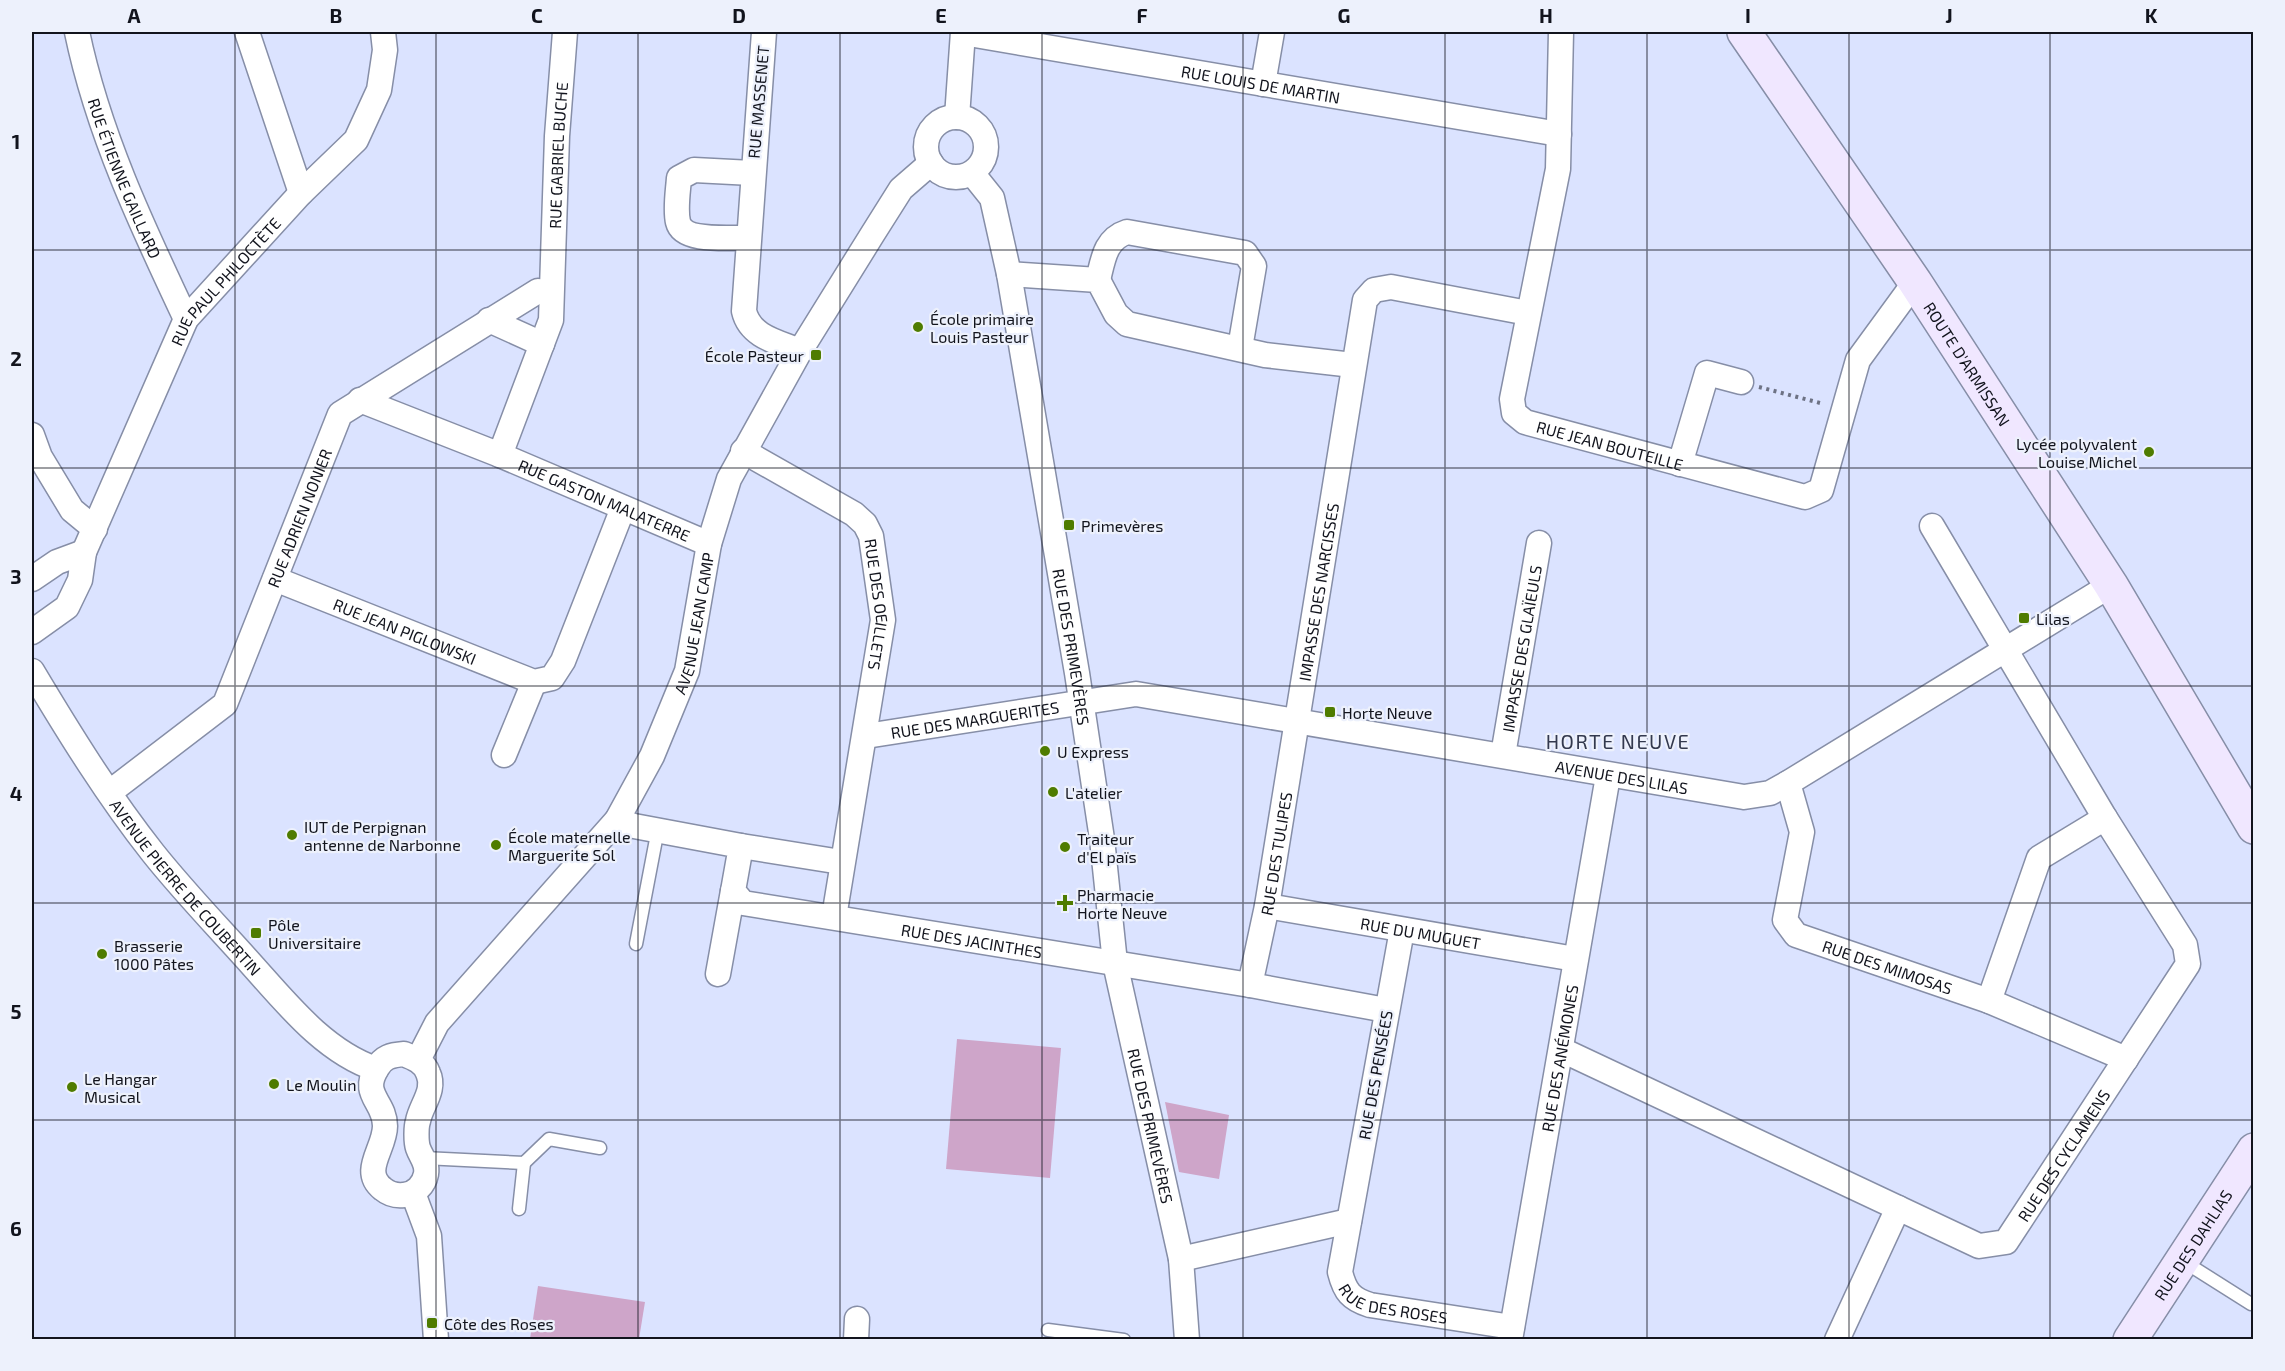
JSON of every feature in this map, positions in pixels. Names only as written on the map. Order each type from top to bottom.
[{"type":"street","name":"RUE ÉTIENNE GAILLARD","points":[[77,32],[84,67],[129,198],[186,319]]},
{"type":"street","points":[[247,32],[301,193]]},
{"type":"street","name":"RUE PAUL PHILOCTÈTE","points":[[32,632],[67,607],[80,580],[84,552],[186,319],[301,193],[356,140],[379,90],[385,50],[383,32]]},
{"type":"street","name":"RUE GABRIEL BUCHE","points":[[545,285],[565,32]]},
{"type":"street","name":"RUE MASSENET","points":[[764,32],[752,173],[744,311],[746,322],[754,332],[800,351]]},
{"type":"street","points":[[957,117],[963,32]]},
{"type":"street","name":"RUE LOUIS DE MARTIN","points":[[963,32],[1559,134]]},
{"type":"street","points":[[1263,84],[1272,32]]},
{"type":"street","name":"RUE JEAN BOUTEILLE","points":[[1561,32],[1558,169],[1512,399],[1514,413],[1525,422],[1805,497],[1821,490],[1858,360],[1915,282]]},
{"type":"street","name":"ROUTE D'ARMISSAN","points":[[1744,32],[1915,282],[2111,585],[2253,827]]},
{"type":"street","points":[[957,117],[974,124],[985,140],[984,158],[972,173],[963,176],[945,175],[930,163],[926,145],[933,128],[948,118],[957,117]]},
{"type":"street","name":"AVENUE JEAN CAMP","points":[[418,1060],[436,1023],[617,820],[652,756],[687,671],[709,544],[729,479],[800,351],[902,189],[930,163]]},
{"type":"street","name":"RUE MASSENET","points":[[748,238],[695,237],[684,232],[678,223],[679,178],[694,170],[752,173]]},
{"type":"street","name":"RUE DES PRIMEVÈRES","points":[[972,173],[992,198],[1010,274],[1102,839],[1114,963],[1181,1259],[1187,1340]]},
{"type":"street","points":[[1240,348],[1254,266],[1245,254],[1138,232],[1117,235],[1106,249],[1098,280],[1116,314],[1127,324],[1265,355],[1353,365]]},
{"type":"street","points":[[1010,274],[1098,280]]},
{"type":"street","name":"RUE ADRIEN NONIER","points":[[110,792],[225,704],[340,414],[545,285]]},
{"type":"street","name":"RUE GASTON MALATERRE","points":[[500,455],[551,320],[545,285]]},
{"type":"street","name":"IMPASSE DES NARCISSES","points":[[1297,722],[1341,462],[1353,365],[1365,300],[1374,290],[1391,287],[1528,313]]},
{"type":"street","points":[[489,320],[542,344]]},
{"type":"street","points":[[1680,464],[1707,373],[1741,382]]},
{"type":"street","name":"RUE GASTON MALATERRE","points":[[360,400],[500,455],[709,544]]},
{"type":"street","points":[[32,435],[40,457],[72,510],[96,529]]},
{"type":"street","name":"RUE DES OEILLETS","points":[[744,451],[854,514],[865,524],[871,536],[883,621],[866,736],[841,862],[834,917]]},
{"type":"street","points":[[504,755],[534,682],[552,678],[563,661],[623,508]]},
{"type":"street","name":"RUE DES CYCLAMENS","points":[[1562,1050],[1979,1246],[2006,1242],[2188,964],[2185,945],[2105,818],[2007,649],[1932,526]]},
{"type":"street","name":"IMPASSE DES GLAÏEULS","points":[[1503,755],[1539,543]]},
{"type":"street","points":[[32,579],[57,562],[84,552]]},
{"type":"street","name":"RUE JEAN PIGLOWSKI","points":[[275,579],[534,682]]},
{"type":"street","name":"AVENUE DES LILAS","points":[[1081,701],[1136,694],[1503,755],[1608,776],[1744,797],[1770,793],[1788,783],[2111,585]]},
{"type":"street","name":"AVENUE PIERRE DE COUBERTIN","points":[[32,671],[110,792],[152,851],[279,994],[329,1044],[354,1062],[375,1069]]},
{"type":"street","name":"RUE DES MARGUERITES","points":[[866,736],[1081,701]]},
{"type":"street","name":"RUE DES TULIPES","points":[[1250,985],[1267,906],[1297,722]]},
{"type":"street","name":"RUE DES ANÉMONES","points":[[1511,1333],[1608,776]]},
{"type":"street","name":"RUE DES MIMOSAS","points":[[1788,783],[1802,832],[1785,920],[1796,935],[1989,1001],[2126,1059]]},
{"type":"street","points":[[1989,1001],[2039,858],[2105,818]]},
{"type":"street","points":[[617,820],[634,826],[841,862]]},
{"type":"street","points":[[718,974],[741,846]]},
{"type":"street","name":"RUE DES JACINTHES","points":[[733,891],[742,903],[1250,985],[1386,1010]]},
{"type":"street","name":"RUE DU MUGUET","points":[[1267,906],[1575,959]]},
{"type":"street","name":"RUE DES PENSÉES","points":[[1349,1221],[1402,930]]},
{"type":"street","points":[[404,1054],[418,1060],[429,1073],[430,1091],[417,1122],[418,1148],[424,1158],[426,1174],[413,1193],[403,1196],[389,1194],[377,1185],[373,1174],[373,1163],[382,1148],[385,1127],[382,1109],[370,1091],[370,1078],[381,1061],[390,1056],[404,1054]]},
{"type":"street","name":"RUE DES DAHLIAS","points":[[2130,1340],[2253,1150]]},
{"type":"street","points":[[413,1193],[429,1236],[436,1340]]},
{"type":"street","points":[[1837,1340],[1898,1208]]},
{"type":"street","points":[[1181,1259],[1349,1221]]},
{"type":"street","name":"RUE DES ROSES","points":[[1349,1221],[1340,1272],[1344,1288],[1353,1300],[1511,1333]]},
{"type":"lane","points":[[636,944],[658,829]]},
{"type":"lane","points":[[519,1209],[524,1163],[549,1139],[600,1148]]},
{"type":"lane","points":[[424,1158],[524,1163]]},
{"type":"lane","points":[[2182,1260],[2251,1304]]},
{"type":"lane","points":[[1048,1329],[1124,1340]]},
{"type":"path","points":[[1741,382],[1843,408]]},
{"type":"shaded area","points":[[957,1039],[1061,1048],[1050,1178],[946,1169]]},
{"type":"shaded area","points":[[1165,1102],[1229,1115],[1219,1179],[1179,1172]]},
{"type":"shaded area","points":[[538,1286],[645,1302],[639,1339],[530,1339]]},
{"type":"place","name":"École primaire Louis Pasteur","points":[[918,327]]},
{"type":"place","name":"École Pasteur","points":[[816,355]]},
{"type":"place","name":"Lycée polyvalent Louise Michel","points":[[2149,452]]},
{"type":"place","name":"Primevères","points":[[1069,525]]},
{"type":"place","name":"Lilas","points":[[2024,618]]},
{"type":"place","name":"Horte Neuve","points":[[1330,712]]},
{"type":"place","name":"U Express","points":[[1045,751]]},
{"type":"place","name":"L'atelier","points":[[1053,792]]},
{"type":"place","name":"IUT de Perpignan antenne de Narbonne","points":[[292,835]]},
{"type":"place","name":"École maternelle Marguerite Sol","points":[[496,845]]},
{"type":"place","name":"Traiteur d'El païs","points":[[1065,847]]},
{"type":"place","name":"Pharmacie Horte Neuve","points":[[1065,903]]},
{"type":"place","name":"Pôle Universitaire","points":[[256,933]]},
{"type":"place","name":"Brasserie 1000 Pâtes","points":[[102,954]]},
{"type":"place","name":"Le Moulin","points":[[274,1084]]},
{"type":"place","name":"Le Hangar Musical","points":[[72,1087]]},
{"type":"place","name":"Côte des Roses","points":[[432,1323]]},
{"type":"district","name":"HORTE NEUVE","points":[[1618,741]]}]
